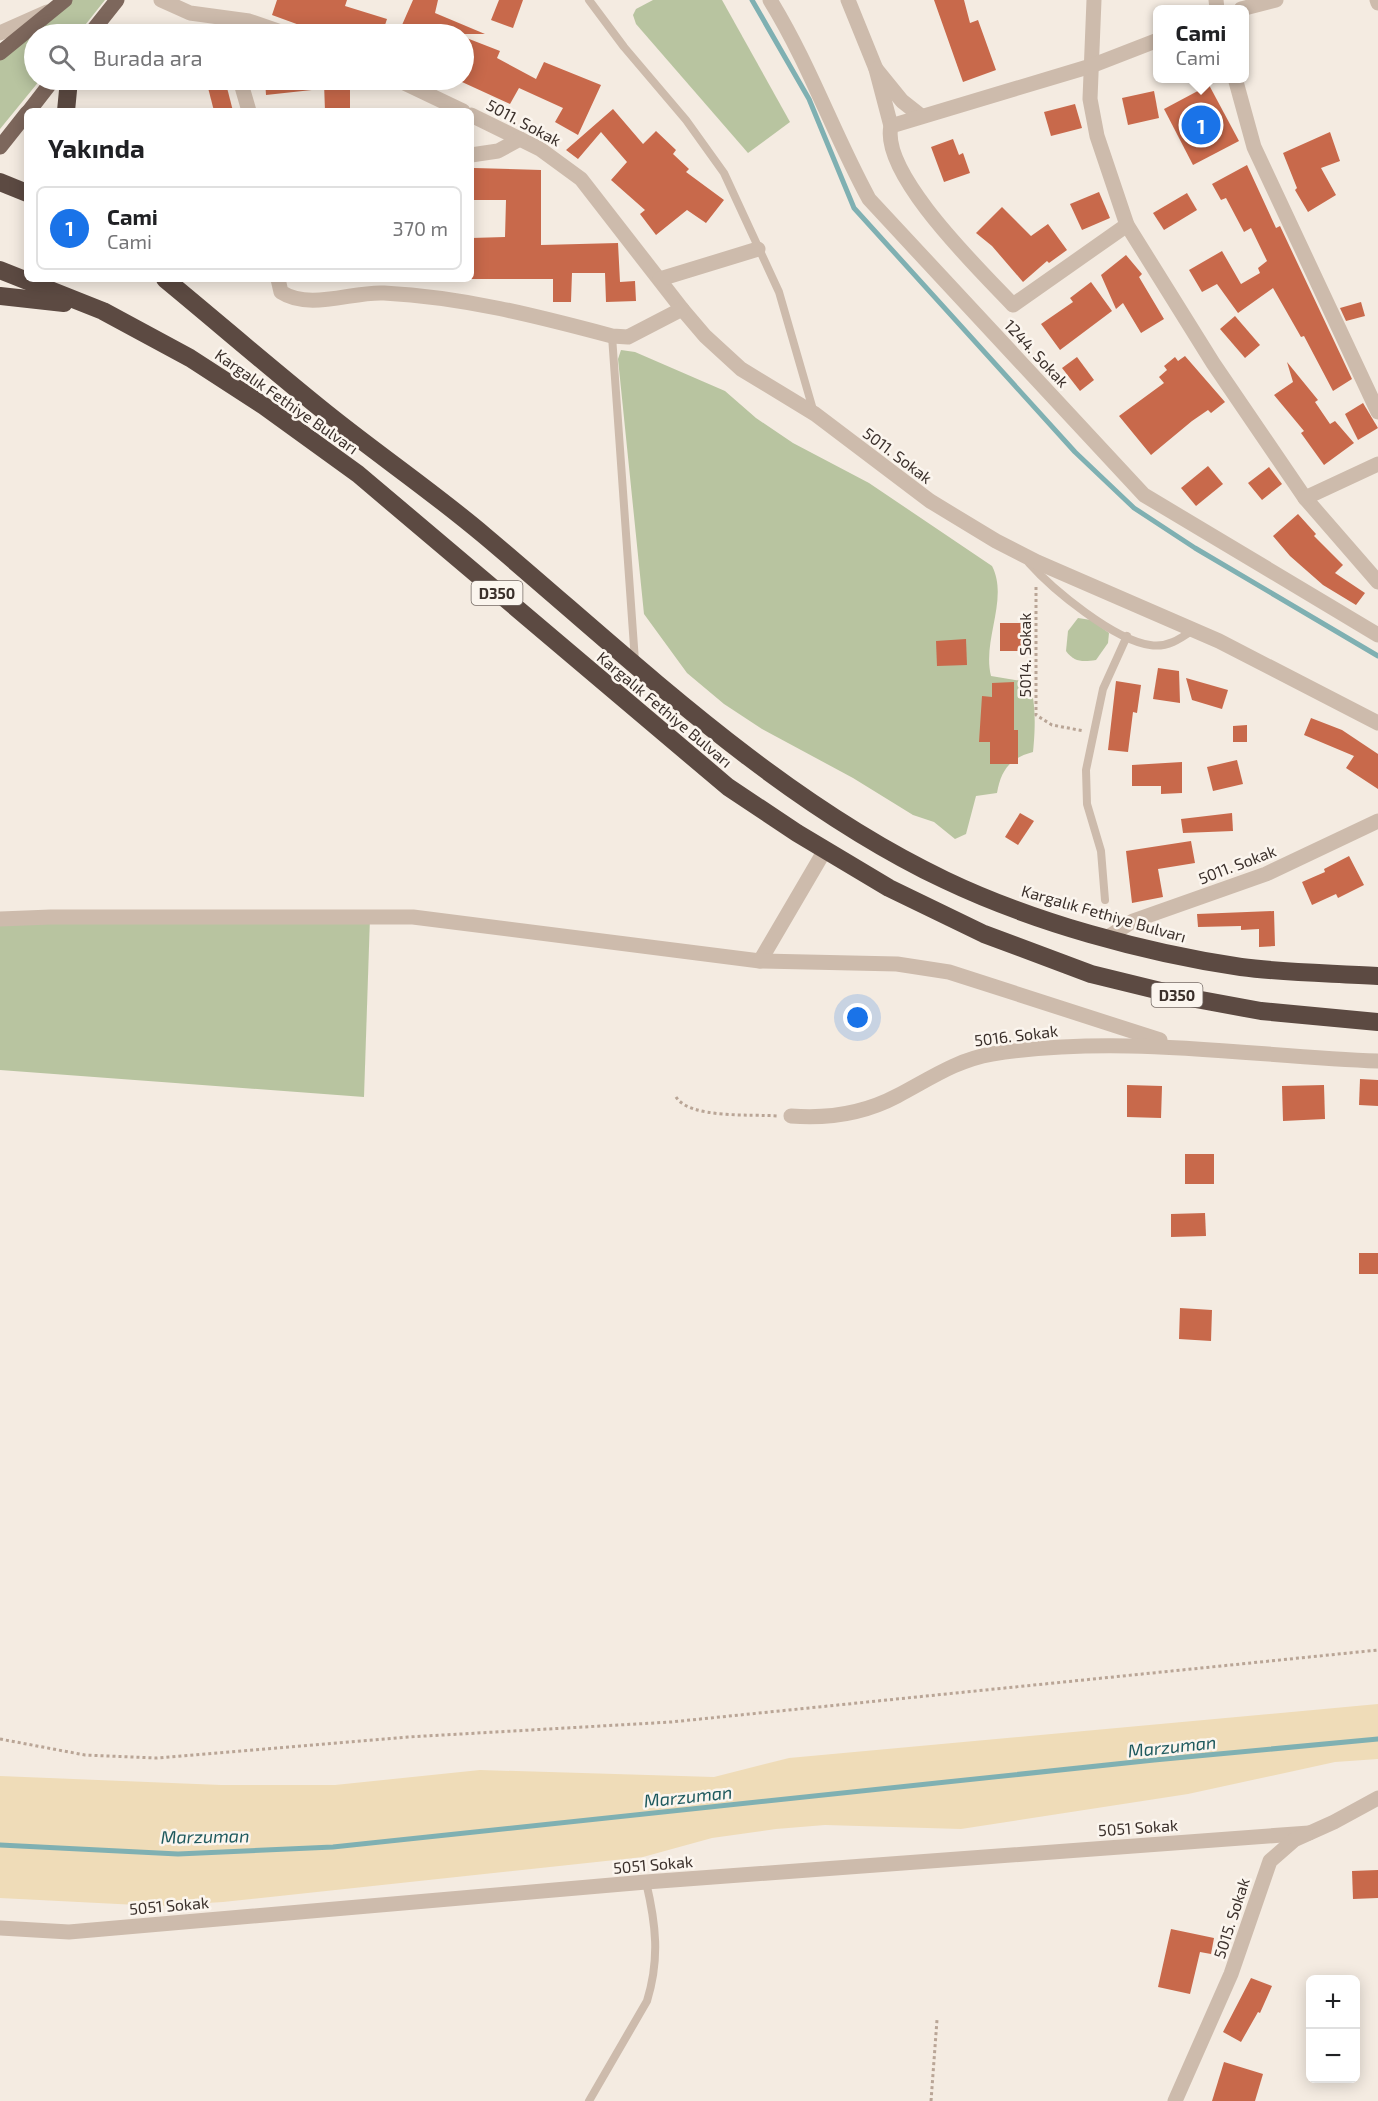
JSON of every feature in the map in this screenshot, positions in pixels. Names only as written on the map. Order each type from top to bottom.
[{"type":"highway","points":[[66,108],[68,90]]},
{"type":"highway","points":[[0,182],[24,192]]},
{"type":"highway","name":"Kargalık Fethiye Bulvarı","points":[[0,270],[24,279]]},
{"type":"highway","name":"Kargalık Fethiye Bulvarı","points":[[31,282],[104,310],[190,358],[264,406],[357,474],[728,787],[825,850],[889,888],[984,934],[1091,974],[1185,997],[1261,1011],[1378,1022]]},
{"type":"highway","name":"Kargalık Fethiye Bulvarı","points":[[169,282],[321,409],[453,509],[728,741],[834,818],[891,852],[947,881],[989,898],[1155,950],[1244,967],[1378,976]]},
{"type":"highway","points":[[0,296],[49,300],[104,310]]},
{"type":"main road","points":[[98,24],[117,0]]},
{"type":"main road","points":[[36,24],[61,4]]},
{"type":"main road","points":[[0,53],[24,34]]},
{"type":"main road","points":[[31,108],[45,90]]},
{"type":"main road","points":[[0,147],[24,117]]},
{"type":"street","points":[[161,0],[174,8],[258,24]]},
{"type":"street","name":"1244. Sokak","points":[[770,0],[802,56],[850,164],[869,199],[1144,495],[1378,635]]},
{"type":"street","points":[[848,0],[876,69],[891,126],[891,147],[904,174],[943,231],[1013,305],[1127,225]]},
{"type":"street","points":[[1094,0],[1090,99],[1097,136],[1127,225],[1214,363],[1305,498],[1378,582]]},
{"type":"street","points":[[1249,7],[1276,0]]},
{"type":"street","points":[[0,33],[61,4]]},
{"type":"street","points":[[222,18],[224,24]]},
{"type":"street","points":[[891,126],[1091,66],[1153,42]]},
{"type":"street","points":[[876,69],[902,100],[921,116]]},
{"type":"street","points":[[1236,83],[1254,147],[1378,412]]},
{"type":"street","points":[[243,90],[248,108]]},
{"type":"street","name":"5011. Sokak","points":[[419,90],[457,108]]},
{"type":"street","name":"5011. Sokak","points":[[474,116],[560,162],[581,179],[705,336],[741,369],[814,414],[930,501],[1023,555],[1194,629],[1378,723]]},
{"type":"street","points":[[474,155],[498,152],[520,139]]},
{"type":"street","points":[[660,279],[758,249]]},
{"type":"street","points":[[279,282],[281,292],[300,299],[378,286],[480,303],[612,336],[628,337],[682,309]]},
{"type":"street","points":[[1305,498],[1378,464]]},
{"type":"street","name":"5011. Sokak","points":[[1108,937],[1133,921],[1266,874],[1378,821]]},
{"type":"street","points":[[760,961],[825,850]]},
{"type":"street","points":[[0,919],[413,917],[760,961],[897,964],[949,972],[1179,1046]]},
{"type":"street","name":"5016. Sokak","points":[[791,1116],[824,1118],[845,1115],[895,1097],[965,1060],[1031,1049],[1105,1044],[1179,1046],[1378,1061]]},
{"type":"street","name":"5015. Sokak","points":[[1175,2101],[1232,1974],[1270,1861],[1282,1849],[1309,1833],[1378,1798]]},
{"type":"street","name":"5051 Sokak","points":[[0,1928],[69,1932],[646,1882],[1309,1833]]},
{"type":"lane","points":[[589,0],[624,47],[686,120],[724,173],[784,308],[814,414]]},
{"type":"lane","points":[[612,336],[635,663]]},
{"type":"lane","points":[[1023,555],[1058,592],[1127,636],[1153,646],[1179,640],[1194,629]]},
{"type":"lane","points":[[1105,900],[1101,851],[1085,790],[1103,689],[1127,636]]},
{"type":"lane","points":[[589,2101],[647,2001],[652,1983],[657,1934],[646,1882]]},
{"type":"path","name":"5014. Sokak","points":[[1036,570],[1036,716],[1052,724],[1094,732]]},
{"type":"path","points":[[676,1097],[681,1105],[695,1111],[791,1116]]},
{"type":"path","points":[[0,1739],[85,1755],[157,1758],[408,1737],[671,1722],[1378,1650]]},
{"type":"path","points":[[931,2101],[937,2020]]},
{"type":"green space","points":[[71,0],[105,0],[86,24],[43,24]]},
{"type":"green space","points":[[653,0],[722,0],[790,122],[748,153],[636,24],[633,15],[636,9]]},
{"type":"green space","points":[[24,40],[24,90],[32,90],[0,129],[0,60]]},
{"type":"green space","points":[[621,350],[635,352],[725,391],[756,418],[793,443],[869,483],[992,566],[998,592],[990,648],[991,676],[1028,682],[1034,706],[1033,752],[1018,758],[1008,766],[1001,778],[997,793],[976,796],[966,834],[955,839],[934,822],[913,815],[853,778],[762,729],[724,704],[687,673],[644,614],[618,359]]},
{"type":"green space","points":[[1078,618],[1091,620],[1109,633],[1108,643],[1096,660],[1079,660],[1066,651],[1068,631]]},
{"type":"green space","points":[[370,917],[364,1097],[0,1070],[0,922]]},
{"type":"sand","points":[[1378,1704],[1378,1759],[1335,1762],[1188,1794],[961,1829],[825,1825],[776,1829],[712,1838],[643,1857],[223,1902],[157,1906],[0,1898],[0,1776],[221,1785],[335,1785],[480,1770],[714,1777],[789,1758]]},
{"type":"building","points":[[277,0],[347,0],[345,6],[387,19],[385,24],[297,24],[272,15]]},
{"type":"building","points":[[413,0],[438,0],[435,13],[461,24],[402,24]]},
{"type":"building","points":[[499,0],[523,0],[513,28],[491,20]]},
{"type":"building","points":[[934,0],[964,0],[970,23],[978,20],[996,70],[963,82]]},
{"type":"building","points":[[474,29],[485,34],[474,34]]},
{"type":"building","points":[[474,41],[500,51],[497,58],[536,79],[544,62],[601,85],[578,135],[555,122],[563,108],[519,88],[510,104],[474,88]]},
{"type":"building","points":[[1209,85],[1239,141],[1193,165],[1164,109]]},
{"type":"building","points":[[209,90],[228,90],[232,108],[213,108]]},
{"type":"building","points":[[266,90],[312,90],[266,95]]},
{"type":"building","points":[[324,90],[350,90],[350,108],[325,108]]},
{"type":"building","points":[[1154,91],[1159,118],[1128,125],[1122,98]]},
{"type":"building","points":[[1075,104],[1082,128],[1051,136],[1044,112]]},
{"type":"building","points":[[613,109],[643,144],[656,131],[676,150],[673,154],[689,169],[686,172],[724,200],[706,223],[687,210],[656,235],[640,214],[645,210],[611,180],[627,162],[601,132],[578,159],[566,150]]},
{"type":"building","points":[[1330,132],[1340,161],[1321,168],[1336,195],[1308,212],[1295,190],[1297,188],[1283,153]]},
{"type":"building","points":[[953,139],[959,155],[963,153],[970,173],[944,182],[931,147]]},
{"type":"building","points":[[1247,165],[1276,228],[1280,226],[1352,379],[1333,391],[1304,336],[1301,337],[1273,288],[1238,313],[1217,284],[1202,292],[1189,270],[1222,251],[1241,284],[1260,273],[1258,268],[1267,261],[1251,228],[1244,232],[1226,198],[1221,200],[1212,184]]},
{"type":"building","points":[[474,168],[541,170],[541,245],[618,243],[620,282],[635,281],[636,301],[606,302],[605,273],[572,273],[571,302],[553,302],[553,279],[474,279],[474,238],[505,237],[506,200],[474,200]]},
{"type":"building","points":[[1099,192],[1110,218],[1082,230],[1070,204]]},
{"type":"building","points":[[1187,193],[1197,210],[1164,230],[1153,213]]},
{"type":"building","points":[[1002,207],[1031,236],[1048,224],[1067,250],[1049,263],[1047,261],[1023,282],[992,246],[976,233]]},
{"type":"building","points":[[1126,255],[1142,274],[1139,277],[1164,319],[1141,333],[1123,303],[1116,309],[1101,275]]},
{"type":"building","points":[[1091,282],[1112,311],[1060,350],[1041,324],[1073,302],[1070,298]]},
{"type":"building","points":[[1361,302],[1365,316],[1346,321],[1340,308]]},
{"type":"building","points":[[1235,316],[1260,345],[1245,358],[1220,329]]},
{"type":"building","points":[[1185,356],[1225,402],[1211,413],[1208,410],[1192,421],[1151,455],[1119,416],[1164,383],[1159,377],[1167,370],[1164,366],[1175,357],[1178,361]]},
{"type":"building","points":[[1077,357],[1094,380],[1080,391],[1062,368]]},
{"type":"building","points":[[1287,362],[1318,400],[1315,402],[1330,424],[1335,421],[1354,443],[1324,465],[1301,433],[1304,431],[1274,395],[1293,382]]},
{"type":"building","points":[[1363,403],[1378,428],[1358,440],[1345,414]]},
{"type":"building","points":[[1208,466],[1223,484],[1196,506],[1181,488]]},
{"type":"building","points":[[1269,467],[1282,484],[1262,500],[1248,483]]},
{"type":"building","points":[[1298,514],[1316,534],[1314,536],[1343,565],[1335,573],[1365,593],[1356,605],[1323,585],[1290,556],[1273,536]]},
{"type":"building","points":[[1000,623],[1028,623],[1028,651],[1000,651]]},
{"type":"building","points":[[966,639],[967,665],[937,666],[936,641]]},
{"type":"building","points":[[1158,668],[1179,671],[1180,703],[1153,699]]},
{"type":"building","points":[[1186,678],[1228,690],[1222,709],[1192,700]]},
{"type":"building","points":[[1116,681],[1141,685],[1137,713],[1133,712],[1128,752],[1108,750]]},
{"type":"building","points":[[1014,682],[1014,730],[1018,730],[1018,764],[990,764],[990,742],[979,742],[982,696],[992,697],[992,683]]},
{"type":"building","points":[[1311,718],[1342,730],[1378,754],[1378,789],[1346,768],[1354,756],[1304,735]]},
{"type":"building","points":[[1247,725],[1247,742],[1233,742],[1233,726]]},
{"type":"building","points":[[1237,760],[1243,784],[1213,791],[1207,767]]},
{"type":"building","points":[[1182,762],[1182,793],[1161,794],[1161,786],[1132,786],[1132,765]]},
{"type":"building","points":[[1020,813],[1034,821],[1018,845],[1005,837]]},
{"type":"building","points":[[1232,813],[1233,831],[1183,833],[1181,819]]},
{"type":"building","points":[[1191,841],[1195,863],[1158,869],[1163,897],[1132,903],[1126,851]]},
{"type":"building","points":[[1349,856],[1364,885],[1338,898],[1336,894],[1312,905],[1302,882],[1325,872],[1324,869]]},
{"type":"building","points":[[1274,911],[1275,946],[1259,947],[1259,929],[1241,930],[1241,926],[1198,927],[1197,914]]},
{"type":"building","points":[[1360,1079],[1378,1080],[1378,1106],[1359,1105]]},
{"type":"building","points":[[1127,1085],[1162,1086],[1161,1118],[1127,1117]]},
{"type":"building","points":[[1324,1085],[1325,1119],[1283,1121],[1282,1086]]},
{"type":"building","points":[[1185,1154],[1214,1154],[1214,1184],[1185,1184]]},
{"type":"building","points":[[1205,1213],[1206,1236],[1171,1237],[1171,1214]]},
{"type":"building","points":[[1359,1253],[1378,1253],[1378,1274],[1359,1274]]},
{"type":"building","points":[[1180,1308],[1212,1310],[1211,1341],[1179,1339]]},
{"type":"building","points":[[1378,1870],[1378,1898],[1353,1899],[1352,1871]]},
{"type":"building","points":[[1171,1929],[1214,1938],[1211,1954],[1200,1952],[1190,1994],[1158,1987]]},
{"type":"building","points":[[1251,1978],[1272,1986],[1260,2013],[1258,2012],[1241,2042],[1223,2032]]},
{"type":"building","points":[[1224,2062],[1263,2074],[1255,2101],[1212,2101]]},
{"type":"waterway","points":[[752,0],[809,99],[854,208],[1075,452],[1134,508],[1195,548],[1378,656]]},
{"type":"waterway","name":"Marzuman","points":[[0,1845],[178,1854],[333,1847],[1154,1760],[1378,1739]]},
{"type":"place","name":"Cami","points":[[1201,125]]}]
